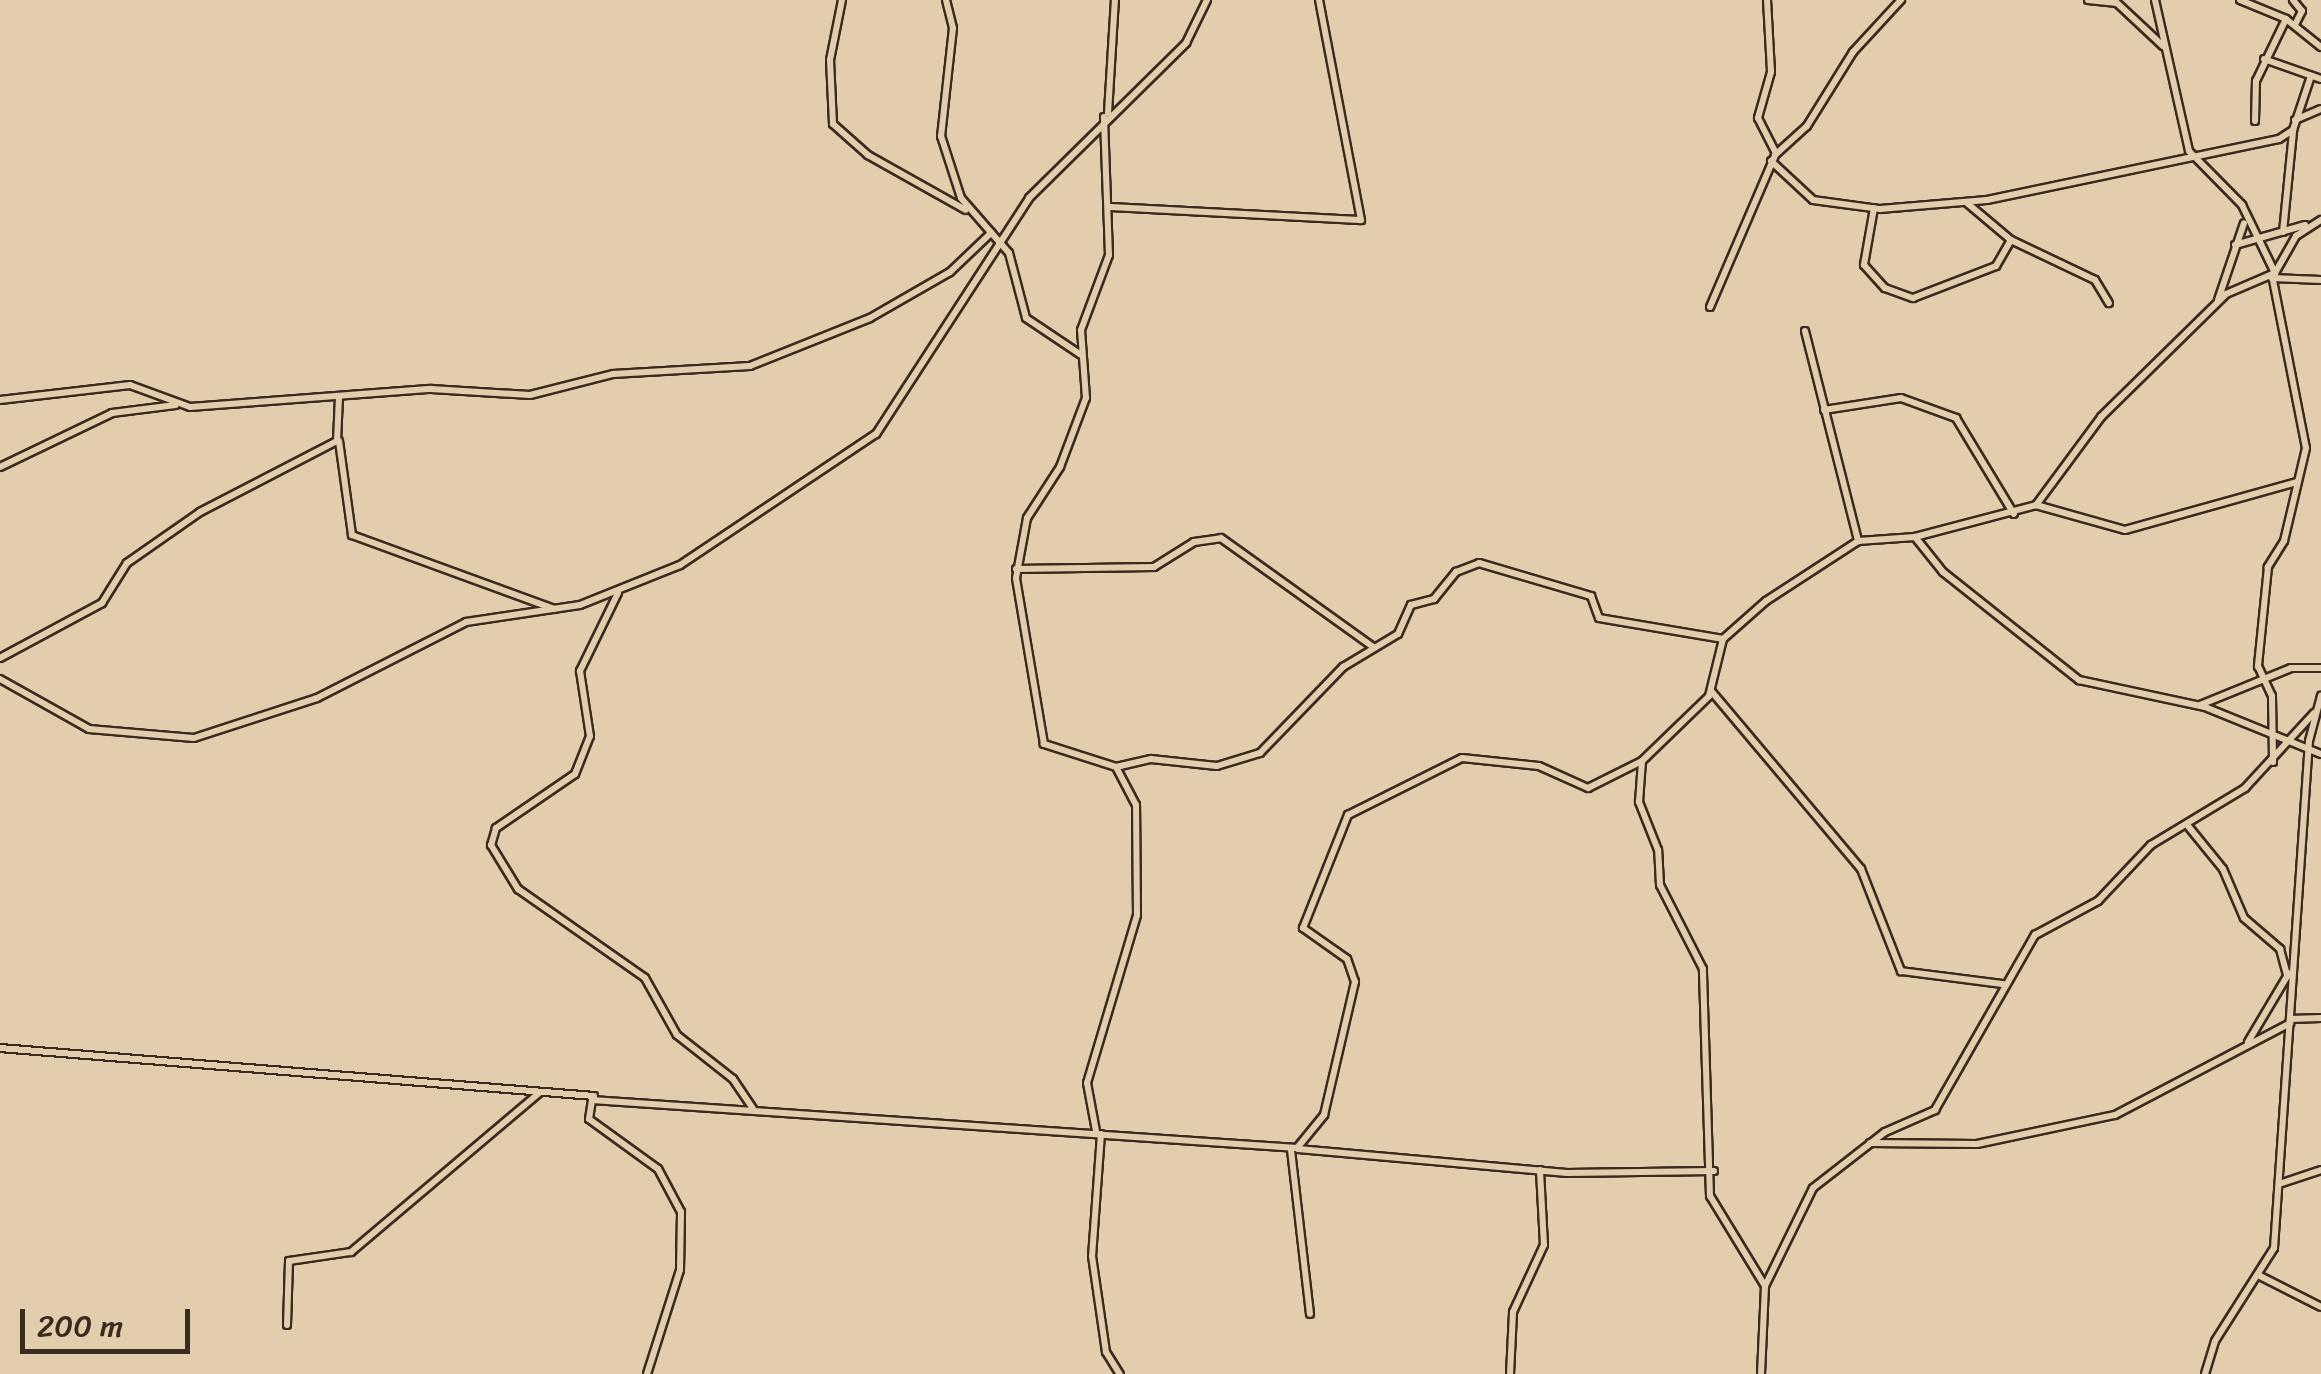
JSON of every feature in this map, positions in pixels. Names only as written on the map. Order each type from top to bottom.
[{"type":"street","points":[[842,0],[830,60],[834,126],[868,156],[967,211],[999,240],[1026,318],[1083,359]]},
{"type":"street","points":[[946,0],[953,28],[941,136],[967,211]]},
{"type":"street","points":[[1115,0],[1106,115],[1108,266],[1082,325],[1086,398],[1060,467],[1030,511],[1016,569],[1044,744],[1116,767],[1246,760],[1374,648],[1398,634],[1410,605],[1434,599],[1456,572],[1478,562],[1593,597],[1593,614],[1602,619],[1723,639]]},
{"type":"street","points":[[0,678],[89,729],[194,738],[317,698],[466,622],[555,610],[618,592],[773,510],[876,434],[999,240],[1106,115],[1186,43],[1206,0]]},
{"type":"street","points":[[1109,207],[1361,220],[1319,0]]},
{"type":"street","points":[[1768,0],[1771,72],[1758,118],[1776,153]]},
{"type":"street","points":[[1710,306],[1771,161],[1807,126],[1853,52],[1901,0]]},
{"type":"street","points":[[2088,0],[2117,3],[2165,47]]},
{"type":"street","points":[[2154,0],[2192,157],[2242,205],[2245,221],[2273,276],[2306,448],[2268,568],[2264,679],[2274,738],[2273,763]]},
{"type":"street","points":[[2240,0],[2286,19],[2321,47]]},
{"type":"street","points":[[2293,0],[2302,10],[2295,25]]},
{"type":"street","points":[[2255,121],[2264,59],[2286,19]]},
{"type":"street","points":[[2264,59],[2321,79]]},
{"type":"street","points":[[2282,232],[2293,130],[2311,76]]},
{"type":"street","points":[[2295,120],[2321,108]]},
{"type":"street","points":[[1771,161],[1814,200],[1874,208],[1966,203],[2192,157],[2293,130]]},
{"type":"street","points":[[1966,203],[2011,240],[2095,280],[2108,303]]},
{"type":"street","points":[[1874,208],[1864,265],[1884,288],[1912,298],[1998,264],[2011,240]]},
{"type":"street","points":[[2234,245],[2321,220],[2296,236],[2273,276]]},
{"type":"street","points":[[2218,304],[2234,245],[2245,221]]},
{"type":"street","points":[[0,467],[112,414],[178,404],[445,389],[530,396],[642,370],[750,366],[870,318],[950,272],[991,233]]},
{"type":"street","points":[[1310,1314],[1293,1149],[1324,1114],[1355,982],[1347,959],[1303,928],[1348,815],[1462,758],[1539,766],[1588,788],[1642,761],[1712,692],[1723,639],[1858,541],[1915,537],[2014,514],[2036,505],[2100,417],[2218,304],[2273,276],[2321,280]]},
{"type":"street","points":[[1805,331],[1858,541]]},
{"type":"street","points":[[0,400],[130,386],[178,404]]},
{"type":"street","points":[[339,397],[339,438],[352,535],[555,610]]},
{"type":"street","points":[[1824,410],[1901,398],[1956,418],[2014,514]]},
{"type":"street","points":[[0,658],[102,602],[127,563],[200,512],[339,438]]},
{"type":"street","points":[[2036,505],[2124,530],[2297,482]]},
{"type":"street","points":[[1915,537],[1943,572],[2079,680],[2197,706],[2321,754]]},
{"type":"street","points":[[1016,569],[1154,567],[1194,542],[1221,538],[1374,648]]},
{"type":"street","points":[[618,592],[580,671],[590,736],[584,756],[567,786],[500,824],[492,845],[518,889],[646,978],[677,1035],[733,1078],[754,1110]]},
{"type":"street","points":[[2197,706],[2264,679],[2321,668]]},
{"type":"street","points":[[1712,692],[1861,869],[1901,970],[2003,984]]},
{"type":"street","points":[[2205,1374],[2215,1341],[2260,1276],[2274,1248],[2308,752],[2321,696]]},
{"type":"street","points":[[1761,1374],[1765,1286],[1806,1196],[1869,1143],[1935,1110],[2003,984],[2042,928],[2098,901],[2148,848],[2188,826],[2273,763],[2314,713]]},
{"type":"street","points":[[1642,761],[1640,802],[1660,886],[1686,922],[1704,976],[1698,1018],[1714,1170],[1713,1204],[1765,1286]]},
{"type":"street","points":[[1116,767],[1136,805],[1137,915],[1087,1083],[1087,1118],[1100,1134],[1092,1256],[1106,1352],[1120,1374]]},
{"type":"street","points":[[2188,826],[2223,869],[2244,918],[2280,949],[2287,976]]},
{"type":"street","points":[[2248,1042],[2292,967]]},
{"type":"street","points":[[1869,1143],[1977,1144],[2096,1120],[2290,1021],[2321,1018]]},
{"type":"street","points":[[0,1048],[1540,1170],[1714,1170]]},
{"type":"street","points":[[286,1325],[288,1263],[353,1250],[540,1093]]},
{"type":"street","points":[[600,1097],[588,1104],[589,1119],[658,1168],[681,1212],[680,1270],[647,1374]]},
{"type":"street","points":[[1510,1374],[1513,1312],[1544,1245],[1540,1170]]},
{"type":"street","points":[[2279,1173],[2321,1170]]},
{"type":"street","points":[[2278,1185],[2300,1172]]},
{"type":"street","points":[[2260,1276],[2321,1308]]}]
